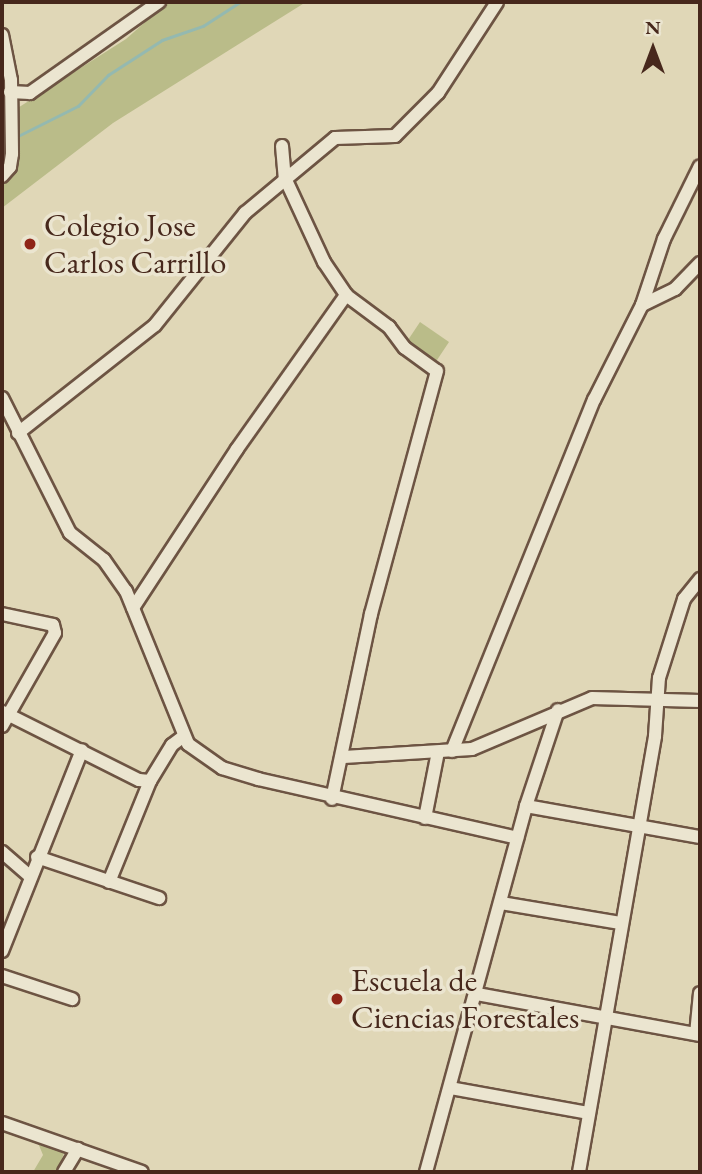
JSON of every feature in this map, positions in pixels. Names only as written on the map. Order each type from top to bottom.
[{"type":"street","points":[[10,92],[30,93],[159,2]]},
{"type":"street","points":[[18,433],[155,325],[245,213],[335,138],[395,136],[438,93],[497,2]]},
{"type":"street","points":[[2,36],[10,92],[12,154],[10,167],[2,176]]},
{"type":"street","points":[[282,146],[285,178],[324,262],[346,295],[389,327],[405,348],[437,371],[371,614],[344,757],[332,799]]},
{"type":"street","points":[[425,818],[445,751],[594,400],[642,305],[664,239],[700,166]]},
{"type":"street","points":[[642,305],[675,289],[700,263]]},
{"type":"street","points":[[133,608],[237,449],[346,295]]},
{"type":"street","points":[[2,398],[70,533],[104,560],[133,608],[188,744],[222,768],[332,799],[517,838]]},
{"type":"street","points":[[579,1172],[639,825],[659,678],[684,599],[700,579]]},
{"type":"street","points":[[2,614],[53,625],[55,633],[5,713],[2,726]]},
{"type":"street","points":[[344,757],[445,751],[488,744],[558,710],[592,698],[657,697],[700,701]]},
{"type":"street","points":[[426,1172],[477,994],[526,806],[558,710]]},
{"type":"street","points":[[5,713],[139,780],[150,781]]},
{"type":"street","points":[[110,882],[150,781],[172,745],[184,736]]},
{"type":"street","points":[[2,951],[37,857],[82,750]]},
{"type":"street","points":[[526,806],[700,837]]},
{"type":"street","points":[[2,852],[30,876]]},
{"type":"street","points":[[37,857],[159,898]]},
{"type":"street","points":[[501,902],[620,923]]},
{"type":"street","points":[[2,976],[72,999]]},
{"type":"street","points":[[477,994],[698,1034],[700,993]]},
{"type":"street","points":[[450,1088],[589,1113]]},
{"type":"street","points":[[2,1123],[142,1172]]},
{"type":"street","points":[[64,1172],[78,1149]]},
{"type":"green space","points":[[168,2],[306,2],[113,123],[2,208],[2,118],[126,39]]},
{"type":"green space","points":[[420,322],[449,342],[435,363],[406,343]]},
{"type":"green space","points":[[38,1143],[64,1153],[57,1172],[33,1172],[43,1155]]},
{"type":"waterway","points":[[18,136],[78,106],[108,75],[162,40],[203,26],[240,2]]},
{"type":"waterway","points":[[2,143],[9,140]]},
{"type":"place","name":"Colegio Jose Carlos Carrillo","points":[[30,244]]},
{"type":"place","name":"Escuela de Ciencias Forestales","points":[[337,999]]}]
